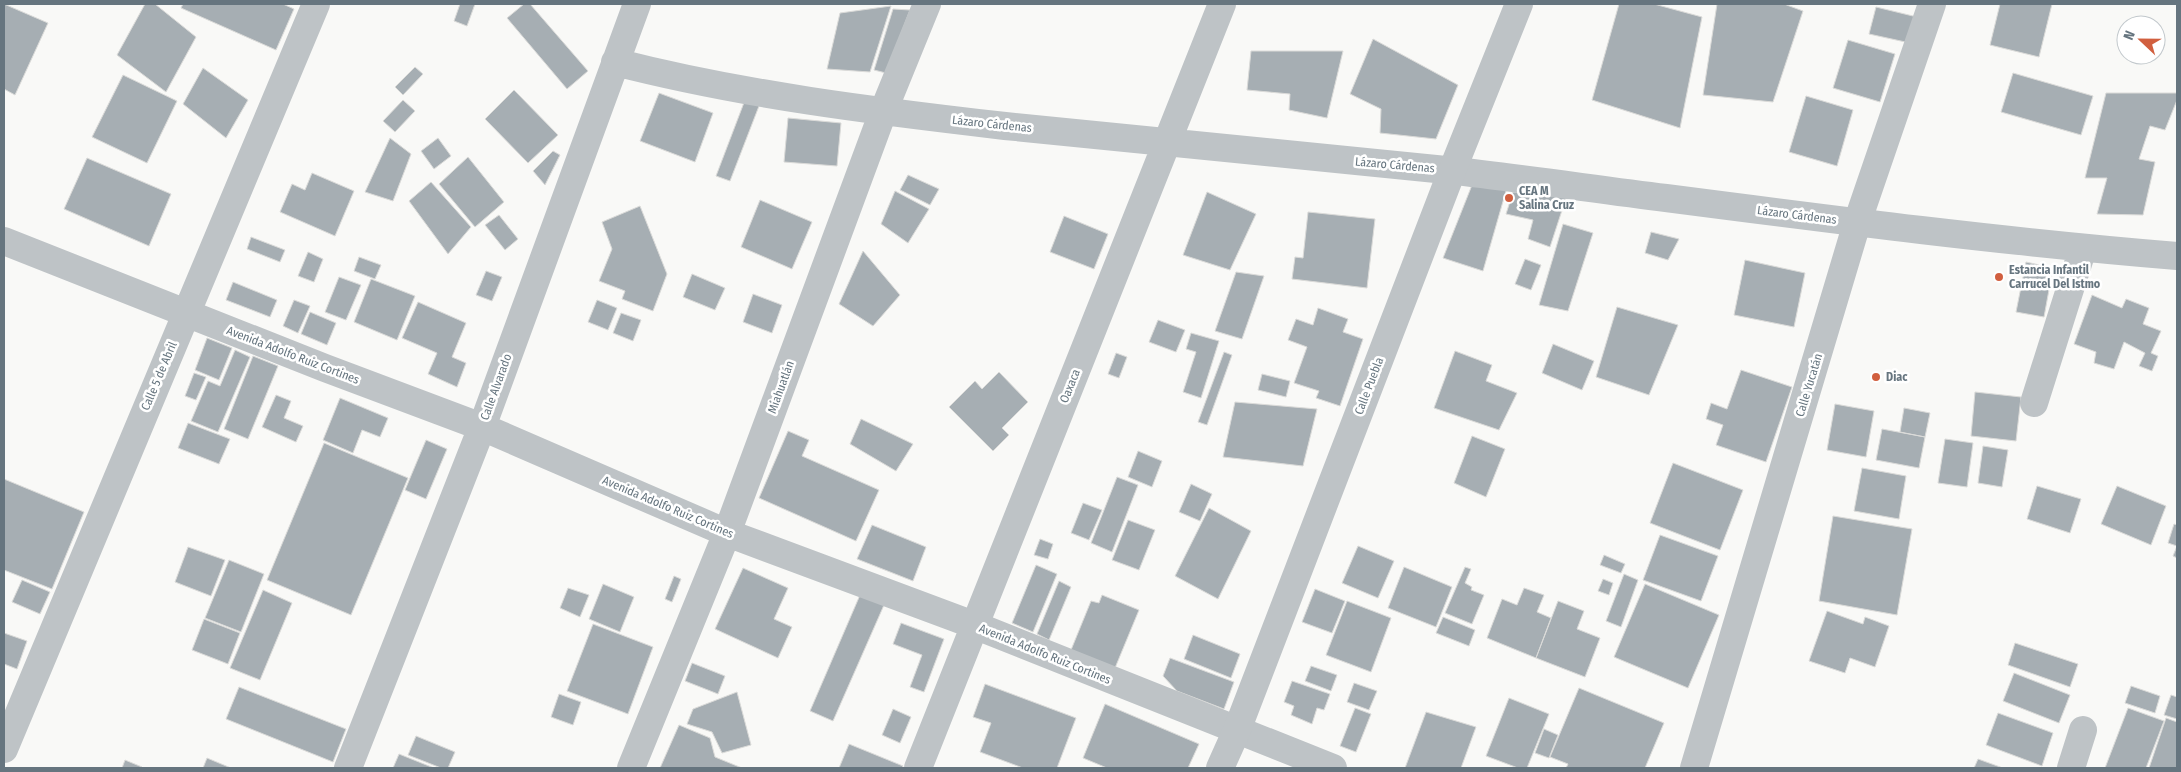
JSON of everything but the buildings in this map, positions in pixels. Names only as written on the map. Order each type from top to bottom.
[{"type":"street","name":"Calle 5 de Abril","points":[[4,749],[316,4]]},
{"type":"street","name":"Calle Alvarado","points":[[348,768],[482,427],[637,4]]},
{"type":"street","name":"Miahuatlán","points":[[631,768],[727,533],[883,112],[927,4]]},
{"type":"street","name":"Oaxaca","points":[[918,768],[1222,4]]},
{"type":"street","name":"Calle Puebla","points":[[1220,768],[1237,730],[1452,171],[1519,4]]},
{"type":"street","name":"Calle Yucatán","points":[[1694,768],[1857,223],[1932,4]]},
{"type":"street","name":"Lázaro Cárdenas","points":[[615,62],[658,73],[732,87],[883,112],[1167,144],[1452,171],[1857,223],[2084,248],[2177,256]]},
{"type":"street","name":"Avenida Adolfo Ruiz Cortines","points":[[4,242],[482,427],[727,533],[974,625],[1333,768]]},
{"type":"street","points":[[2034,403],[2084,248]]},
{"type":"street","points":[[2071,768],[2083,730]]},
{"type":"place","name":"CEA M Salina Cruz","points":[[1509,198]]},
{"type":"place","name":"Estancia Infantil Carrucel Del Istmo","points":[[1999,277]]},
{"type":"place","name":"Diac","points":[[1876,377]]}]
